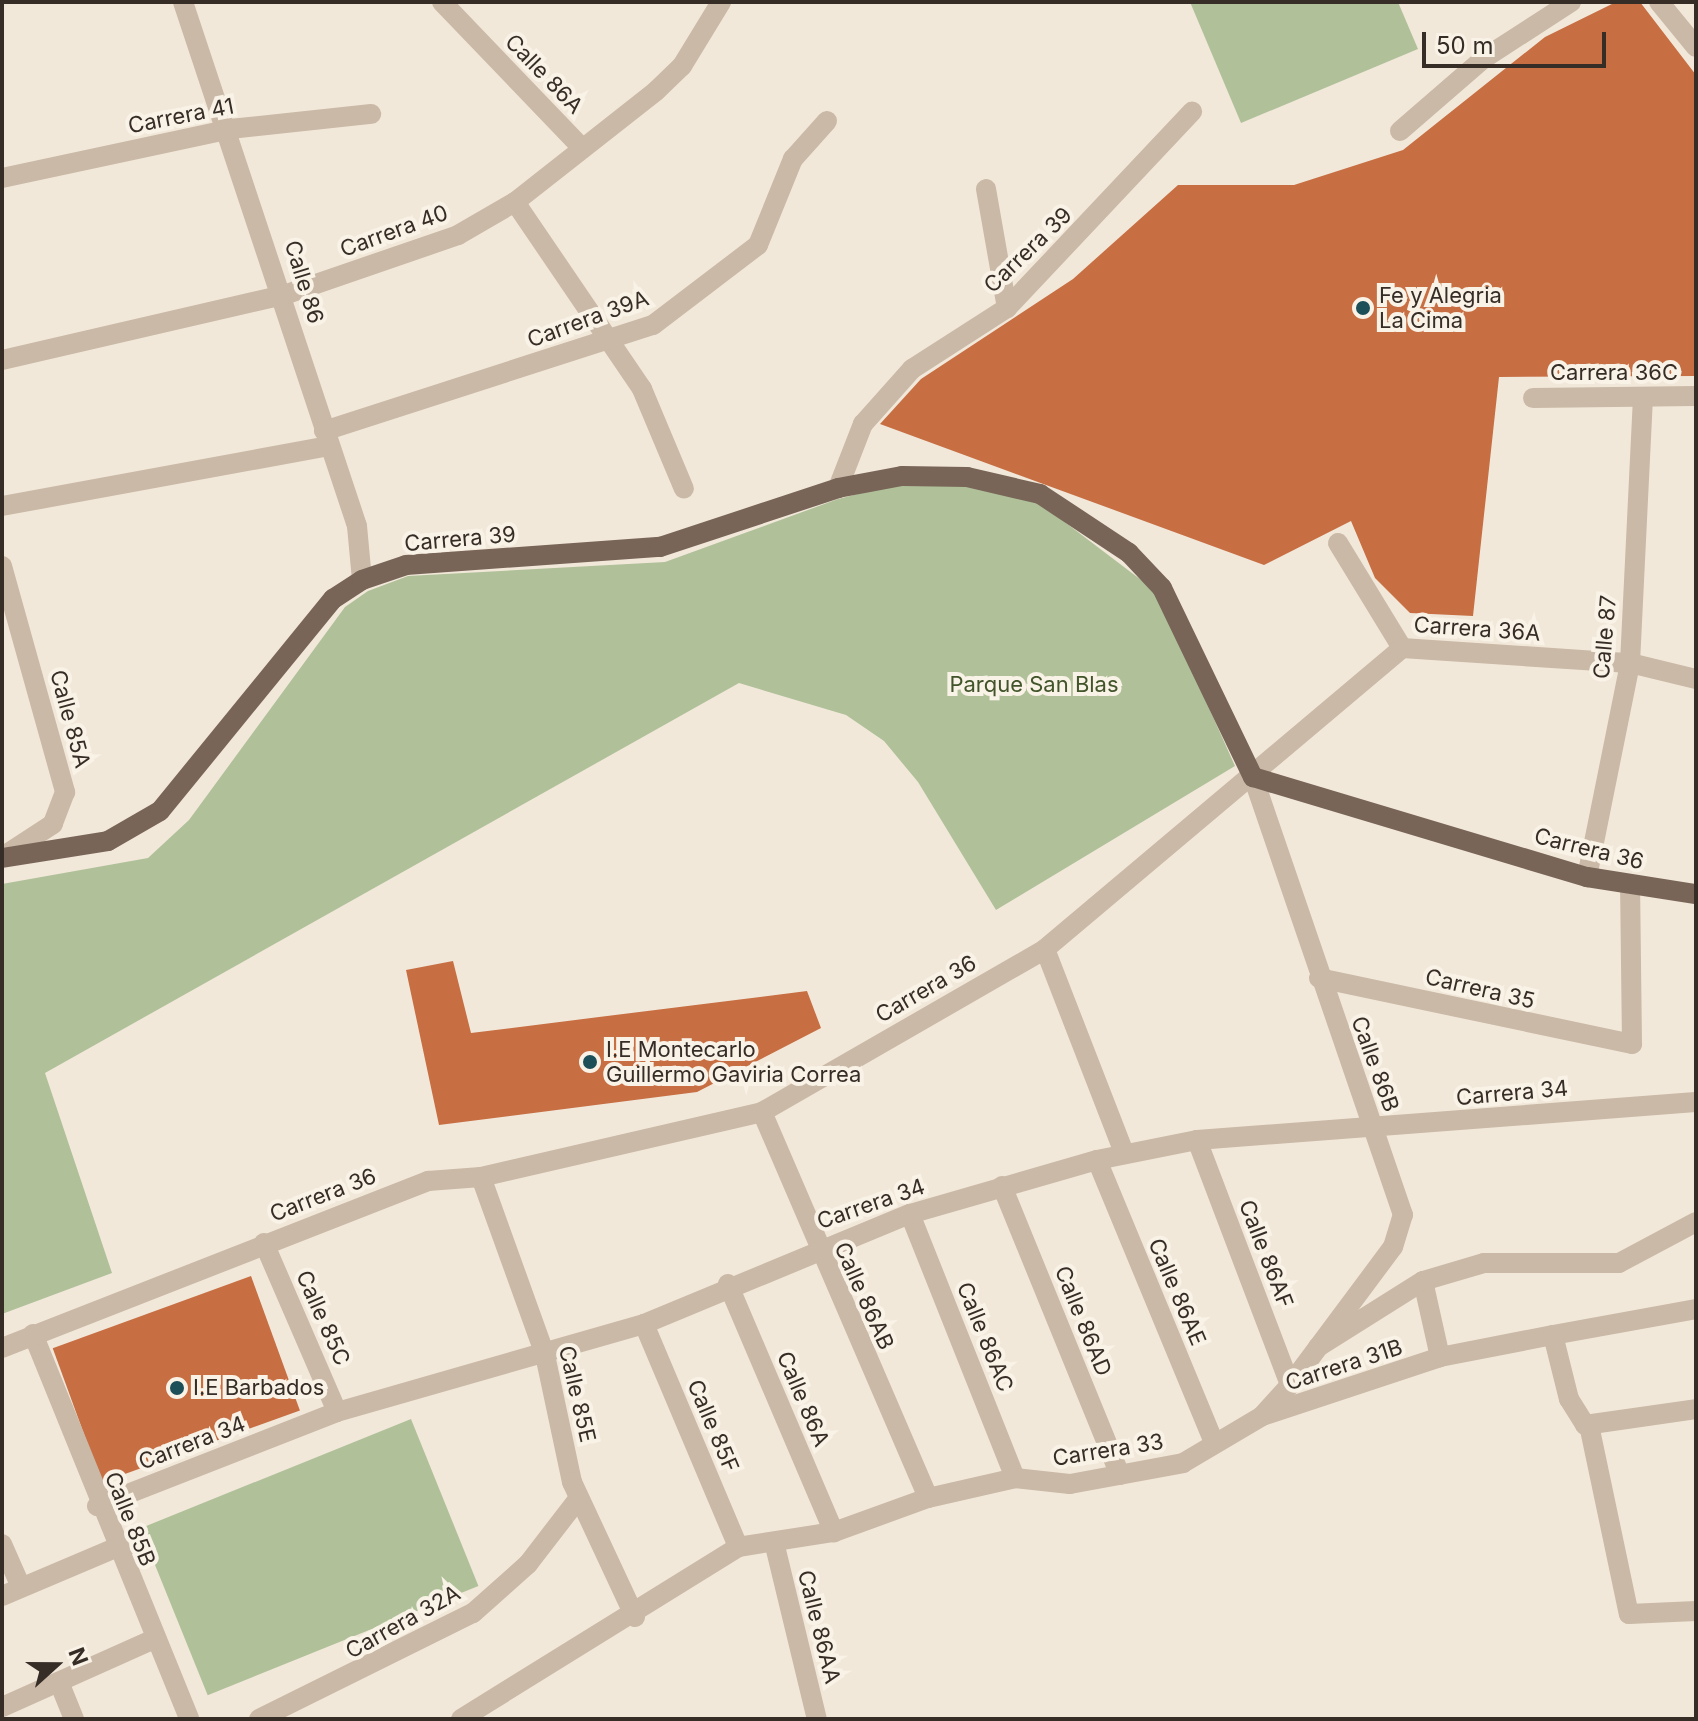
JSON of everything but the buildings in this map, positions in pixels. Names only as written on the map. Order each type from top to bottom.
[{"type":"main road","name":"Carrera 39","points":[[2,857],[108,841],[160,811],[333,599],[362,580],[406,565],[660,547],[838,488],[928,476],[1040,494]]},
{"type":"main road","name":"Calle 86B","points":[[1040,494],[1129,553],[1162,588],[1251,774]]},
{"type":"main road","name":"Carrera 36","points":[[1251,774],[1587,877],[1630,887],[1696,894]]},
{"type":"street","name":"Calle 86","points":[[183,2],[230,129],[357,526],[362,580]]},
{"type":"street","name":"Calle 86A","points":[[442,2],[579,145]]},
{"type":"street","name":"Carrera 40","points":[[2,360],[284,295],[458,235],[515,202],[579,145],[682,66],[721,2]]},
{"type":"street","points":[[1400,131],[1483,59],[1571,2]]},
{"type":"street","points":[[1659,2],[1696,47]]},
{"type":"street","name":"Carrera 39","points":[[838,488],[863,424],[912,369],[1007,308],[1192,112]]},
{"type":"street","name":"Carrera 41","points":[[2,178],[230,129],[371,114]]},
{"type":"street","name":"Carrera 39A","points":[[2,506],[327,438],[653,325],[758,245],[793,159],[827,121]]},
{"type":"street","points":[[986,189],[1007,308]]},
{"type":"street","points":[[515,202],[606,342],[642,389],[684,489]]},
{"type":"street","name":"Carrera 36C","points":[[1533,398],[1696,396]]},
{"type":"street","name":"Calle 87","points":[[1587,877],[1630,663],[1643,398]]},
{"type":"street","points":[[1338,543],[1402,648]]},
{"type":"street","name":"Calle 85A","points":[[2,857],[53,824],[65,792],[3,571]]},
{"type":"street","name":"Carrera 36A","points":[[1251,774],[1402,648],[1630,663],[1696,679]]},
{"type":"street","name":"Carrera 36","points":[[2,1348],[428,1181],[481,1177],[762,1112],[1045,949],[1251,774]]},
{"type":"street","name":"Calle 86B","points":[[1251,774],[1403,1215],[1393,1247],[1318,1347]]},
{"type":"street","name":"Carrera 35","points":[[1319,978],[1632,1044],[1630,887]]},
{"type":"street","points":[[1045,949],[1124,1153]]},
{"type":"street","name":"Carrera 34","points":[[97,1506],[337,1412],[545,1355],[644,1324],[728,1284],[910,1214],[1124,1153],[1197,1140],[1696,1102]]},
{"type":"street","name":"Calle 86AB","points":[[762,1112],[816,1249],[928,1498]]},
{"type":"street","name":"Calle 86AF","points":[[1197,1140],[1290,1385]]},
{"type":"street","name":"Calle 86AE","points":[[1097,1160],[1214,1443]]},
{"type":"street","name":"Calle 85E","points":[[481,1177],[545,1355],[578,1499],[635,1617]]},
{"type":"street","name":"Calle 86AD","points":[[1002,1186],[1120,1475]]},
{"type":"street","name":"Calle 86AC","points":[[910,1214],[1015,1478]]},
{"type":"street","name":"Carrera 33","points":[[738,1547],[775,1546],[834,1532],[928,1498],[1015,1478],[1050,1485],[1183,1463],[1262,1416],[1318,1347],[1423,1281],[1484,1263],[1619,1263],[1696,1222]]},
{"type":"street","name":"Calle 85C","points":[[264,1243],[337,1412]]},
{"type":"street","points":[[1423,1281],[1440,1357]]},
{"type":"street","name":"Calle 86A","points":[[728,1284],[834,1532]]},
{"type":"street","name":"Carrera 31B","points":[[1262,1416],[1440,1357],[1696,1309]]},
{"type":"street","name":"Calle 85F","points":[[644,1324],[738,1547]]},
{"type":"street","name":"Calle 85B","points":[[33,1334],[97,1506],[189,1719]]},
{"type":"street","points":[[1553,1335],[1573,1410],[1589,1425],[1629,1614],[1696,1611]]},
{"type":"street","points":[[1589,1425],[1696,1409]]},
{"type":"street","name":"Carrera 32A","points":[[259,1719],[473,1613],[528,1564],[578,1499]]},
{"type":"street","points":[[2,1544],[12,1592],[115,1548]]},
{"type":"street","name":"Calle 86AA","points":[[775,1546],[817,1719]]},
{"type":"street","points":[[461,1719],[635,1617],[738,1547]]},
{"type":"street","points":[[2,1707],[154,1639]]},
{"type":"street","points":[[59,1682],[74,1719]]},
{"type":"green space","points":[[1190,2],[1398,2],[1418,49],[1241,123]]},
{"type":"green space","name":"Parque San Blas","points":[[902,483],[966,483],[1037,501],[1157,592],[1235,766],[996,910],[918,782],[884,741],[846,715],[739,683],[45,1073],[112,1273],[2,1314],[2,884],[148,858],[189,820],[345,607],[368,591],[408,576],[665,562],[838,499]]},
{"type":"green space","points":[[411,1419],[478,1586],[208,1695],[140,1528]]},
{"type":"place","name":"Fe y Alegria La Cima","points":[[1363,308]]},
{"type":"place","name":"I.E Montecarlo Guillermo Gaviria Correa","points":[[590,1062]]},
{"type":"place","name":"I.E Barbados","points":[[177,1388]]}]
